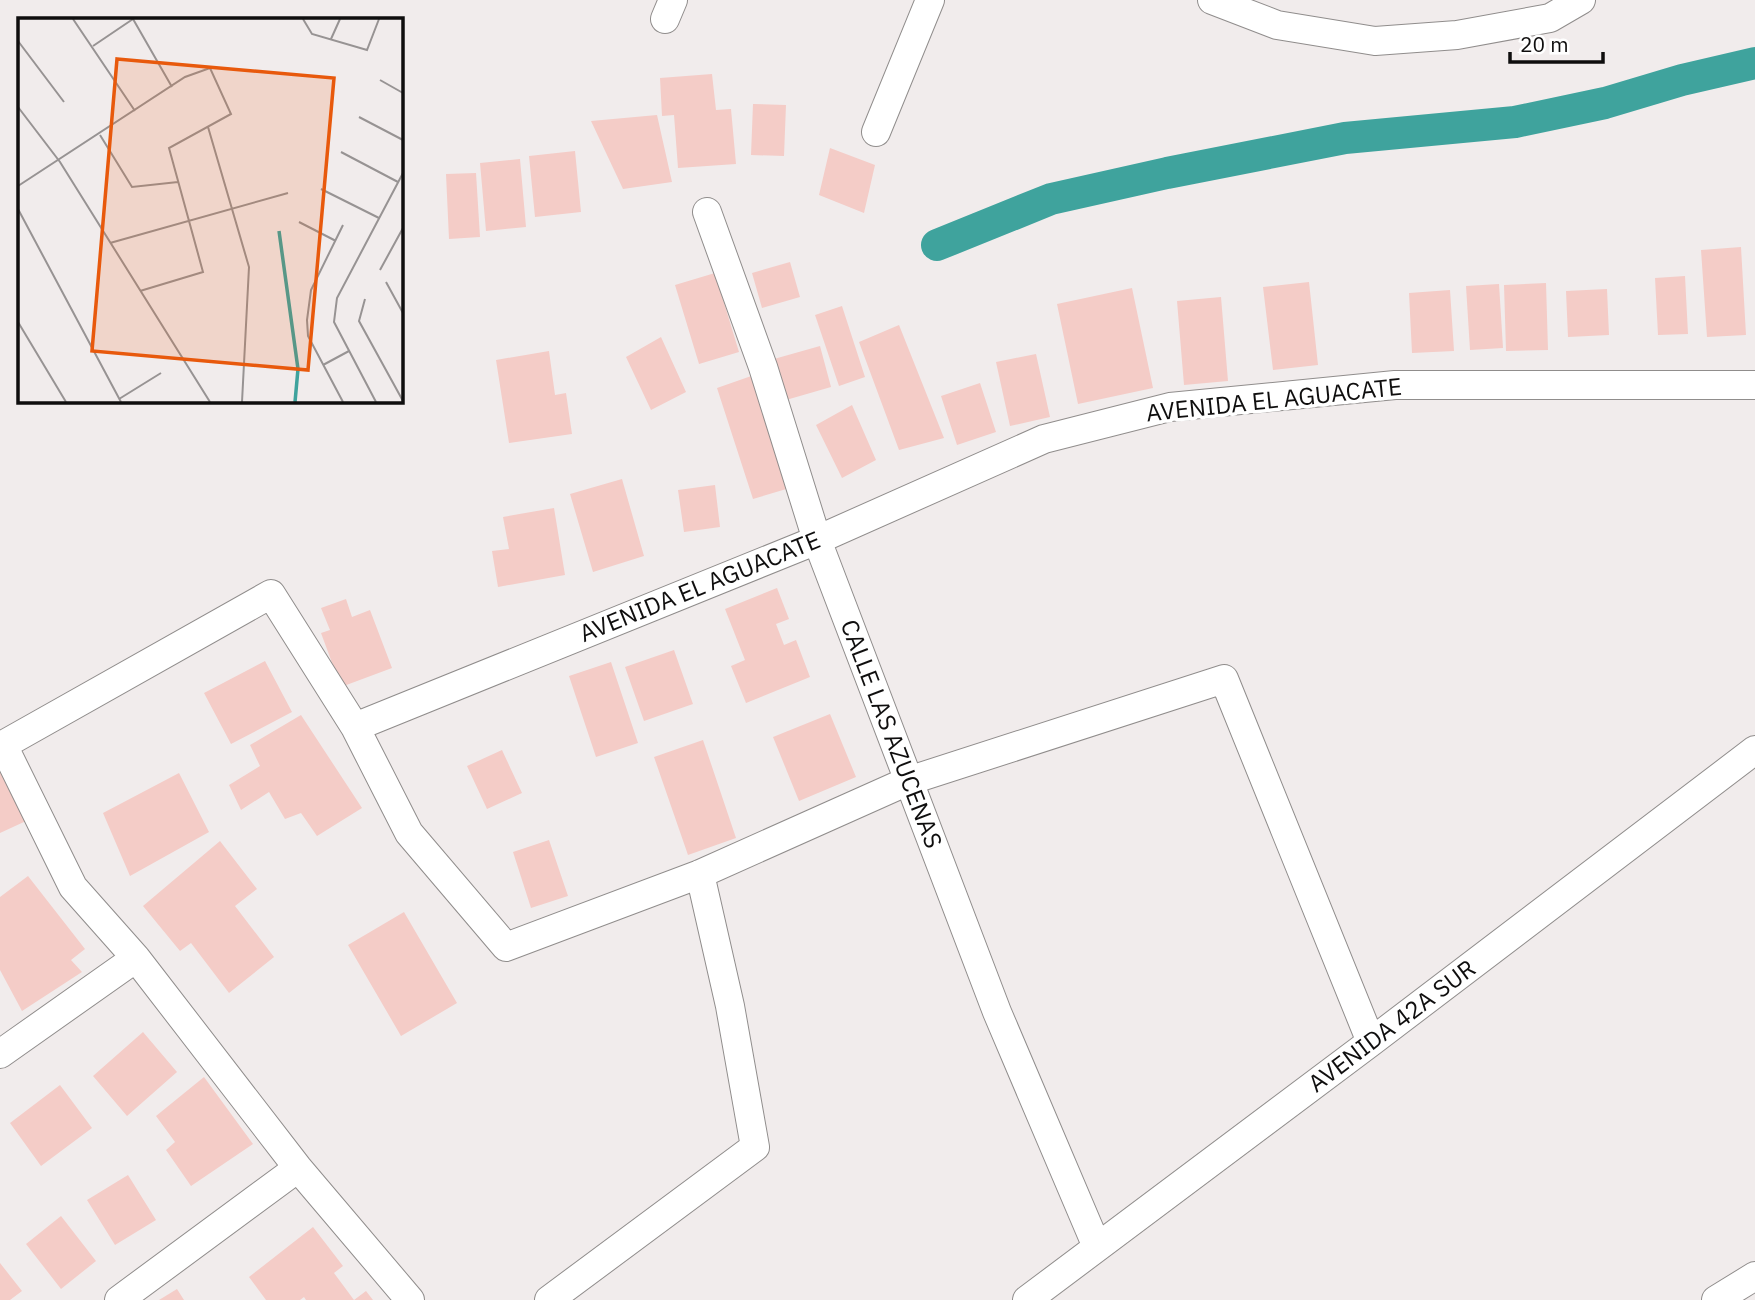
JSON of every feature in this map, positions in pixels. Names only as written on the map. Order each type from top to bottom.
[{"type":"street","points":[[876,132],[930,0]]},
{"type":"street","points":[[1212,0],[1277,25],[1375,41],[1457,35],[1550,18],[1581,0]]},
{"type":"street","name":"CALLE LAS AZUCENAS","points":[[707,212],[763,367],[817,540],[997,1012],[1097,1247]]},
{"type":"street","name":"AVENIDA EL AGUACATE","points":[[355,727],[817,540],[1044,439],[1170,407],[1395,385],[1755,385]]},
{"type":"street","points":[[410,1300],[298,1168],[136,958],[73,887],[3,744],[271,594],[355,727],[409,833],[506,947],[700,874],[908,781],[1224,679],[1371,1042]]},
{"type":"street","name":"AVENIDA 42A SUR","points":[[1027,1300],[1755,750]]},
{"type":"street","points":[[549,1300],[755,1147],[730,1006],[700,874]]},
{"type":"street","points":[[0,1054],[136,958]]},
{"type":"street","points":[[119,1300],[298,1168]]},
{"type":"street","points":[[1716,1300],[1755,1276]]},
{"type":"building","points":[[712,74],[716,110],[731,109],[736,164],[678,168],[674,115],[662,116],[660,78]]},
{"type":"building","points":[[753,104],[786,105],[784,156],[751,155]]},
{"type":"building","points":[[657,115],[672,182],[623,189],[591,121]]},
{"type":"building","points":[[830,148],[875,165],[864,213],[819,195]]},
{"type":"building","points":[[575,151],[581,212],[535,217],[529,156]]},
{"type":"building","points":[[520,159],[526,227],[486,231],[480,163]]},
{"type":"building","points":[[476,173],[480,237],[449,239],[446,174]]},
{"type":"building","points":[[1741,247],[1746,335],[1707,337],[1701,250]]},
{"type":"building","points":[[790,262],[800,297],[762,308],[752,273]]},
{"type":"building","points":[[715,273],[739,352],[699,364],[675,285]]},
{"type":"building","points":[[1685,276],[1688,334],[1658,335],[1655,278]]},
{"type":"building","points":[[1309,282],[1318,365],[1273,370],[1263,287]]},
{"type":"building","points":[[1546,283],[1548,350],[1506,351],[1504,285]]},
{"type":"building","points":[[1499,284],[1503,348],[1470,350],[1466,286]]},
{"type":"building","points":[[1132,288],[1153,388],[1078,404],[1057,304]]},
{"type":"building","points":[[1607,289],[1609,335],[1568,337],[1566,291]]},
{"type":"building","points":[[1450,290],[1454,351],[1412,353],[1409,293]]},
{"type":"building","points":[[1221,297],[1228,381],[1184,385],[1177,301]]},
{"type":"building","points":[[842,306],[865,377],[839,386],[815,315]]},
{"type":"building","points":[[899,325],[944,438],[899,450],[859,342]]},
{"type":"building","points":[[661,337],[686,392],[651,410],[626,357]]},
{"type":"building","points":[[820,346],[831,387],[786,400],[774,359]]},
{"type":"building","points":[[549,351],[555,395],[566,393],[572,434],[509,443],[496,360]]},
{"type":"building","points":[[1036,354],[1050,417],[1010,426],[996,362]]},
{"type":"building","points":[[757,374],[793,487],[753,499],[717,388]]},
{"type":"building","points":[[980,383],[996,432],[957,445],[941,396]]},
{"type":"building","points":[[852,405],[876,460],[842,478],[816,425]]},
{"type":"building","points":[[622,479],[644,556],[593,572],[570,494]]},
{"type":"building","points":[[715,485],[720,527],[684,532],[678,490]]},
{"type":"building","points":[[554,508],[565,575],[498,587],[492,551],[509,549],[503,517]]},
{"type":"building","points":[[777,588],[789,619],[776,624],[784,645],[796,640],[810,677],[746,703],[731,666],[745,660],[725,609]]},
{"type":"building","points":[[346,599],[352,617],[370,610],[392,668],[341,687],[321,633],[330,630],[321,608]]},
{"type":"building","points":[[674,650],[693,704],[644,721],[625,667]]},
{"type":"building","points":[[265,661],[292,712],[231,744],[204,693]]},
{"type":"building","points":[[611,662],[638,743],[596,757],[569,676]]},
{"type":"building","points":[[830,714],[856,777],[799,801],[773,737]]},
{"type":"building","points":[[301,715],[362,808],[317,836],[301,813],[285,819],[269,792],[241,810],[229,785],[260,766],[250,745]]},
{"type":"building","points":[[703,740],[736,838],[688,855],[654,757]]},
{"type":"building","points":[[502,750],[522,793],[487,809],[467,766]]},
{"type":"building","points":[[0,764],[26,821],[0,833]]},
{"type":"building","points":[[179,773],[209,832],[130,876],[103,813]]},
{"type":"building","points":[[549,840],[568,896],[531,908],[513,852]]},
{"type":"building","points":[[220,841],[257,889],[235,906],[274,957],[229,993],[191,943],[180,951],[143,906]]},
{"type":"building","points":[[28,876],[85,949],[71,960],[82,972],[22,1011],[0,970],[0,897]]},
{"type":"building","points":[[404,912],[457,1003],[401,1036],[348,945]]},
{"type":"building","points":[[143,1032],[177,1072],[127,1116],[93,1076]]},
{"type":"building","points":[[204,1077],[253,1144],[191,1186],[166,1150],[175,1142],[156,1116]]},
{"type":"building","points":[[60,1085],[92,1128],[41,1166],[10,1123]]},
{"type":"building","points":[[128,1175],[156,1220],[115,1245],[87,1200]]},
{"type":"building","points":[[61,1216],[96,1261],[61,1289],[26,1244]]},
{"type":"building","points":[[313,1227],[343,1266],[334,1273],[354,1300],[306,1300],[304,1297],[300,1300],[266,1300],[249,1277]]},
{"type":"building","points":[[0,1263],[22,1291],[10,1300],[0,1300]]},
{"type":"building","points":[[177,1289],[184,1300],[159,1300]]},
{"type":"building","points":[[366,1291],[373,1300],[354,1300]]},
{"type":"waterway","points":[[937,245],[1051,199],[1167,173],[1345,138],[1515,122],[1605,103],[1682,80],[1755,63]]}]
